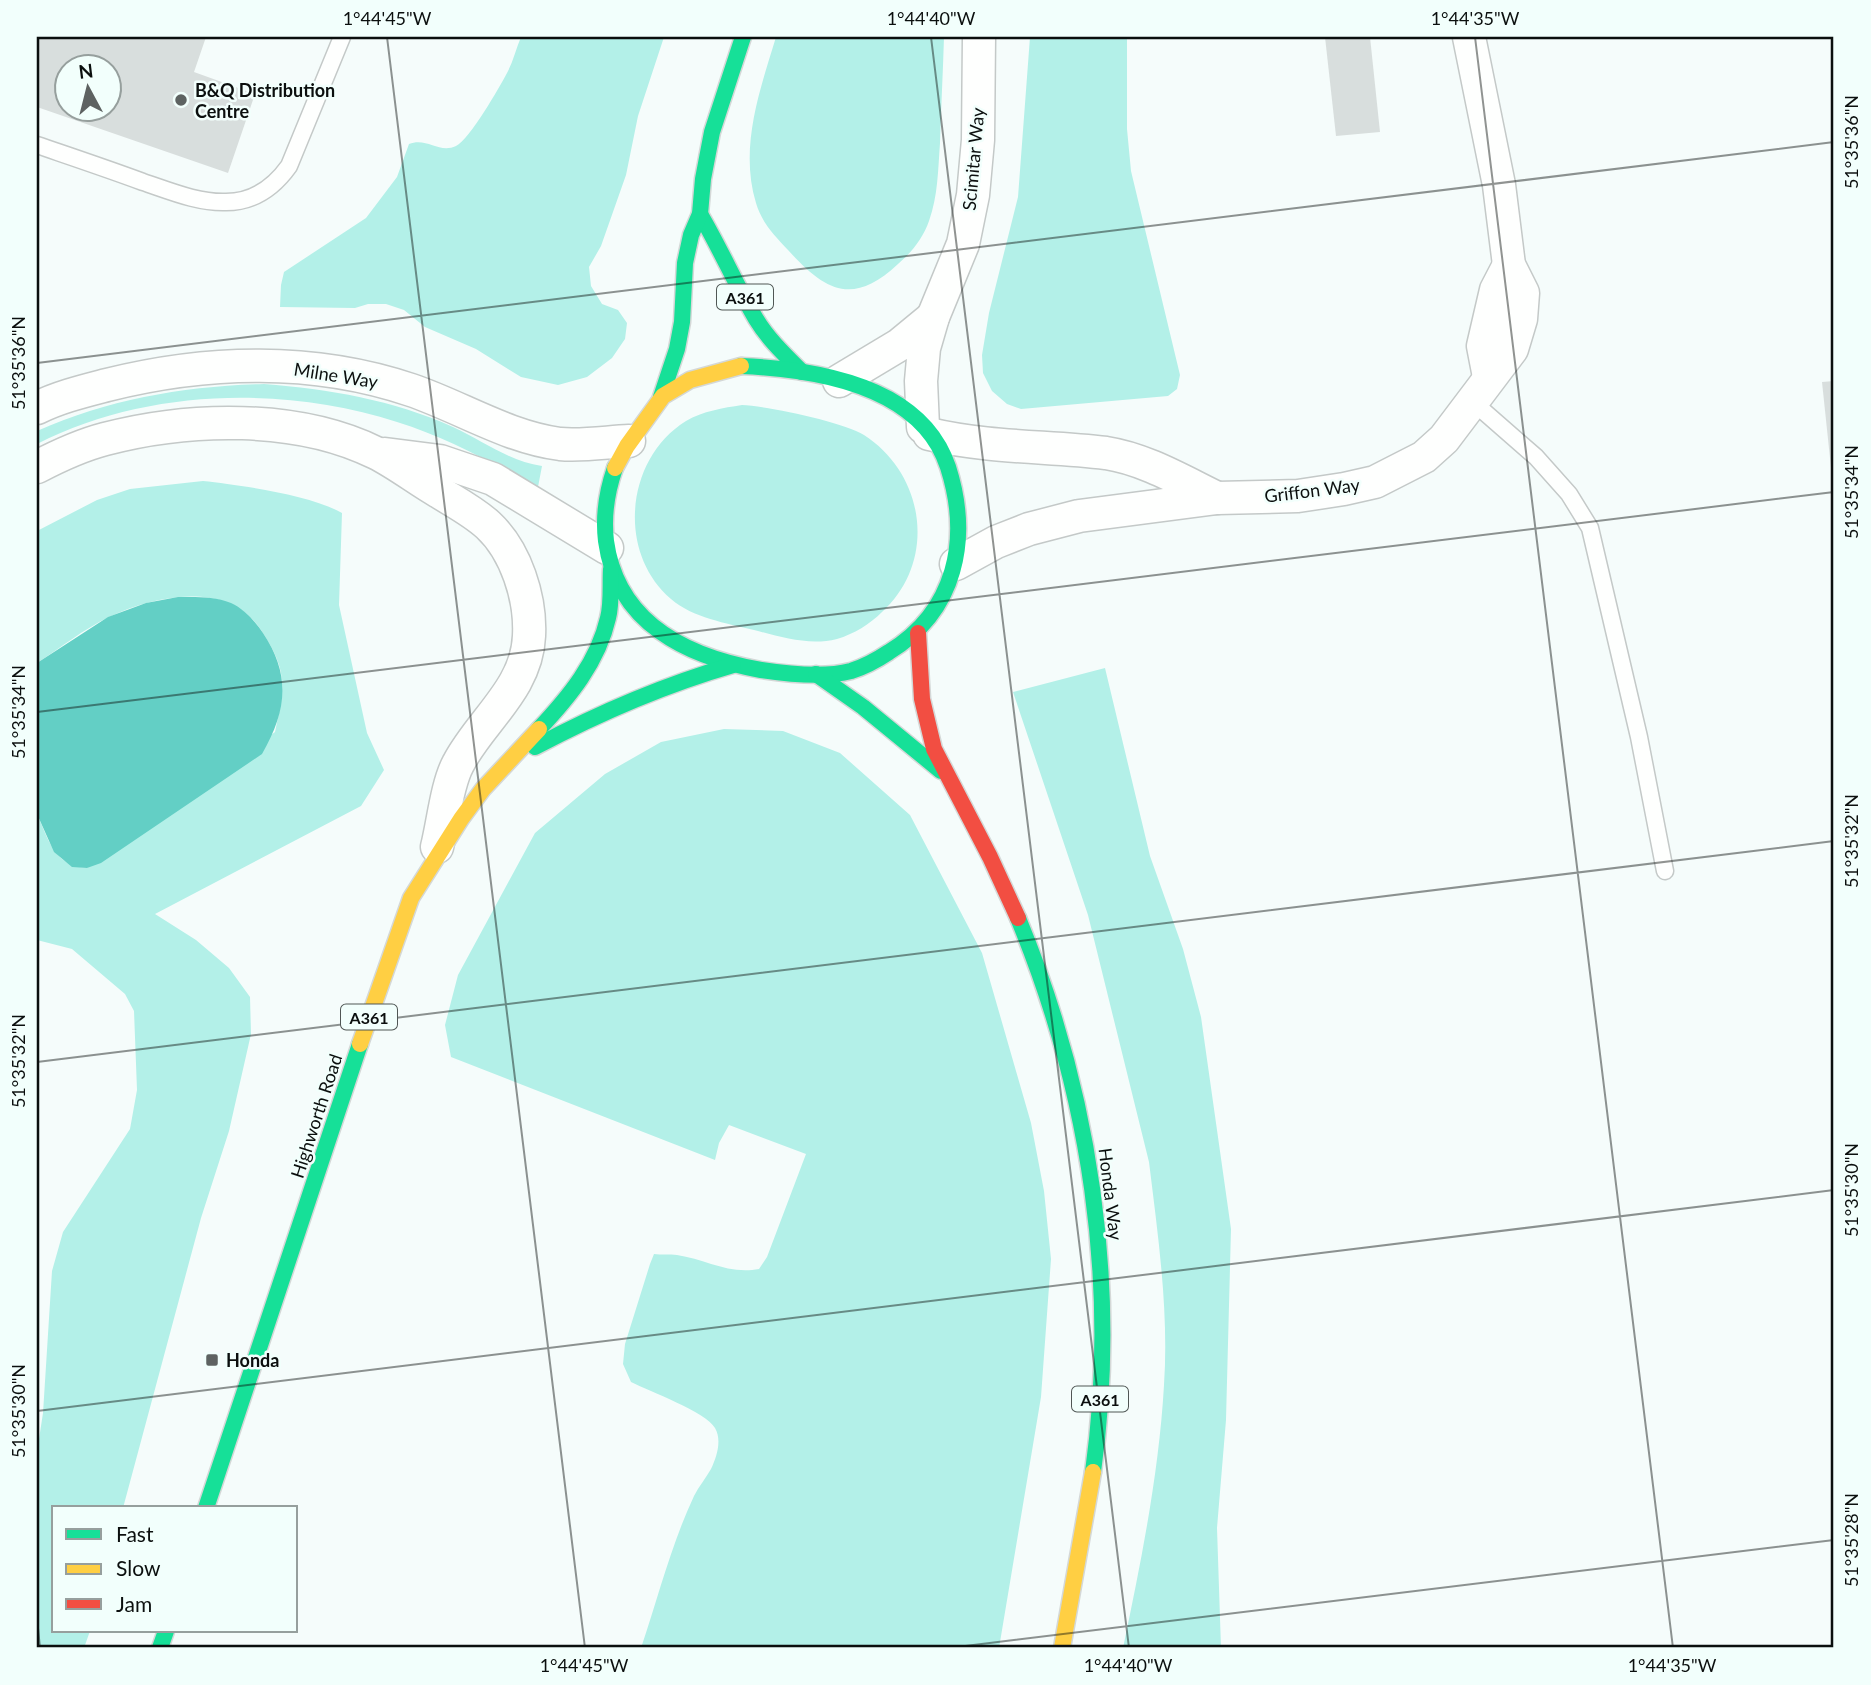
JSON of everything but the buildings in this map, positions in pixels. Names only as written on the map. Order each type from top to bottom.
[{"type":"main road","points":[[661,397],[677,349],[682,321],[685,263],[691,235],[700,214],[712,132],[743,37]]},
{"type":"main road","name":"A361","points":[[700,214],[756,319],[773,343],[802,372]]},
{"type":"main road","points":[[609,558],[629,602],[648,623],[678,642],[733,665],[785,674],[851,671],[878,659],[918,633],[936,609],[956,564],[958,507],[940,448],[926,431],[897,406],[873,392],[802,372],[768,366],[741,366],[687,381],[661,397]]},
{"type":"main road","name":"Highworth Road","points":[[207,1506],[411,898],[460,819],[564,702],[598,651],[609,616],[606,519],[609,491],[617,462],[661,397]]},
{"type":"main road","name":"Honda Way","points":[[918,633],[919,685],[923,714],[942,771],[972,822],[1038,967],[1060,1034],[1087,1148],[1094,1200],[1101,1305],[1100,1405],[1086,1515],[1062,1648]]},
{"type":"main road","name":"Highworth Road","points":[[510,760],[569,728],[650,692],[684,678],[733,665]]},
{"type":"main road","name":"Honda Way","points":[[816,674],[863,707],[942,771]]},
{"type":"street","name":"Scimitar Way","points":[[926,431],[922,365],[924,348],[933,317],[962,244],[973,195],[978,140],[979,37]]},
{"type":"street","points":[[1469,37],[1499,185],[1509,265],[1496,290],[1483,346],[1481,389]]},
{"type":"street","name":"Scimitar Way","points":[[839,381],[899,345],[933,317]]},
{"type":"street","name":"Milne Way","points":[[37,408],[87,390],[173,370],[215,366],[321,369],[409,390],[510,432],[537,439],[574,444],[629,441]]},
{"type":"street","name":"Griffon Way","points":[[956,564],[996,542],[1029,529],[1091,514],[1217,498],[1298,496],[1375,482],[1424,457],[1444,439],[1481,389]]},
{"type":"street","points":[[37,467],[103,439],[175,425],[256,424],[320,433],[376,453],[440,461],[493,479],[609,558]]},
{"type":"street","name":"Griffon Way","points":[[926,431],[994,446],[1108,454],[1163,472],[1217,498]]},
{"type":"street","points":[[376,453],[487,524],[503,543],[519,573],[527,607],[529,637],[525,659],[505,699],[455,768],[435,858]]},
{"type":"lane","points":[[37,145],[182,195],[213,202],[242,200],[270,187],[289,166],[342,37]]},
{"type":"lane","points":[[1481,389],[1569,494],[1590,528],[1636,724],[1665,871]]},
{"type":"shaded area","points":[[521,37],[664,37],[638,116],[626,175],[601,246],[589,267],[591,286],[602,304],[618,310],[627,323],[625,339],[612,358],[587,377],[558,385],[521,377],[476,349],[425,327],[404,310],[386,304],[368,304],[355,308],[280,307],[284,272],[366,218],[397,177],[409,144],[422,142],[450,148],[462,141],[476,124],[503,80]]},
{"type":"shaded area","points":[[776,37],[944,37],[939,163],[932,212],[924,233],[912,250],[882,277],[867,285],[853,289],[840,288],[815,276],[773,234],[756,203],[751,182],[751,140],[758,98]]},
{"type":"shaded area","points":[[1030,37],[1127,37],[1127,129],[1131,171],[1180,375],[1177,389],[1168,396],[1021,409],[1007,404],[992,391],[983,373],[982,355],[989,313],[1018,197]]},
{"type":"shaded area","points":[[264,384],[360,397],[430,418],[507,455],[542,466],[538,487],[469,451],[397,422],[353,410],[261,398],[214,398],[123,412],[79,426],[37,444],[37,431],[92,410],[176,391]]},
{"type":"shaded area","points":[[742,405],[805,416],[854,430],[885,452],[901,472],[911,495],[917,520],[917,545],[911,569],[900,592],[882,612],[850,634],[827,641],[795,640],[721,622],[689,611],[671,599],[653,579],[642,557],[636,532],[635,506],[640,481],[651,458],[666,437],[686,421],[706,412]]},
{"type":"shaded area","points":[[203,481],[294,496],[342,513],[339,605],[367,733],[384,770],[361,806],[155,914],[196,940],[229,968],[250,997],[251,1034],[229,1131],[201,1218],[124,1506],[52,1506],[52,1632],[90,1632],[84,1648],[37,1648],[37,1452],[43,1413],[52,1271],[63,1232],[130,1129],[137,1090],[134,1011],[125,994],[72,949],[37,940],[37,814],[49,842],[59,856],[76,866],[87,868],[275,732],[282,690],[280,668],[261,630],[247,614],[230,604],[211,598],[169,598],[128,609],[90,627],[37,663],[37,531],[97,500],[130,489]]},
{"type":"shaded area","points":[[178,597],[205,597],[231,603],[256,624],[272,648],[282,678],[281,708],[277,723],[262,754],[101,863],[87,868],[72,867],[54,852],[37,814],[37,663],[108,617],[146,603]]},
{"type":"shaded area","points":[[1105,668],[1150,856],[1183,949],[1201,1017],[1231,1229],[1226,1420],[1217,1528],[1221,1648],[1123,1648],[1148,1517],[1162,1418],[1165,1330],[1156,1217],[1149,1162],[1088,915],[1013,692]]},
{"type":"shaded area","points":[[724,729],[783,731],[840,753],[910,815],[982,953],[1031,1123],[1044,1191],[1051,1259],[1041,1397],[999,1648],[641,1648],[678,1533],[694,1496],[711,1469],[718,1443],[717,1433],[710,1422],[701,1415],[631,1382],[623,1364],[625,1344],[650,1264],[654,1254],[687,1257],[737,1270],[759,1269],[767,1257],[806,1154],[729,1125],[719,1143],[715,1160],[451,1057],[445,1025],[458,975],[535,833],[605,774],[661,742]]},
{"type":"traffic: fast","points":[[661,397],[677,349],[682,322],[685,263],[691,235],[700,214],[712,132],[743,37]]},
{"type":"traffic: fast","points":[[700,214],[761,326],[802,372]]},
{"type":"traffic: fast","points":[[615,468],[605,513],[606,541],[613,570],[624,594],[640,614],[682,645],[707,656],[761,670],[818,675],[851,671],[866,665],[912,635],[930,616],[943,594],[952,571],[957,546],[955,494],[948,467],[934,439],[915,417],[890,400],[862,387],[800,372],[741,366]]},
{"type":"traffic: fast","points":[[539,729],[581,678],[597,649],[609,612],[611,569]]},
{"type":"traffic: fast","points":[[535,747],[632,701],[733,665]]},
{"type":"traffic: fast","points":[[816,674],[863,707],[941,771]]},
{"type":"traffic: fast","points":[[1018,918],[1043,984],[1064,1052],[1080,1120],[1092,1190],[1100,1260],[1102,1331],[1100,1401],[1093,1472]]},
{"type":"traffic: fast","points":[[207,1506],[360,1044]]},
{"type":"traffic: fast","points":[[160,1648],[166,1632]]},
{"type":"traffic: slow","points":[[615,468],[627,446],[663,396],[690,380],[741,366]]},
{"type":"traffic: slow","points":[[360,1044],[411,898],[483,789],[539,729]]},
{"type":"traffic: slow","points":[[1062,1648],[1093,1472]]},
{"type":"traffic: jam","points":[[918,633],[922,699],[934,749],[1018,918]]},
{"type":"place","name":"B&Q Distribution Centre","points":[[181,100]]},
{"type":"place","name":"Honda","points":[[212,1360]]}]
